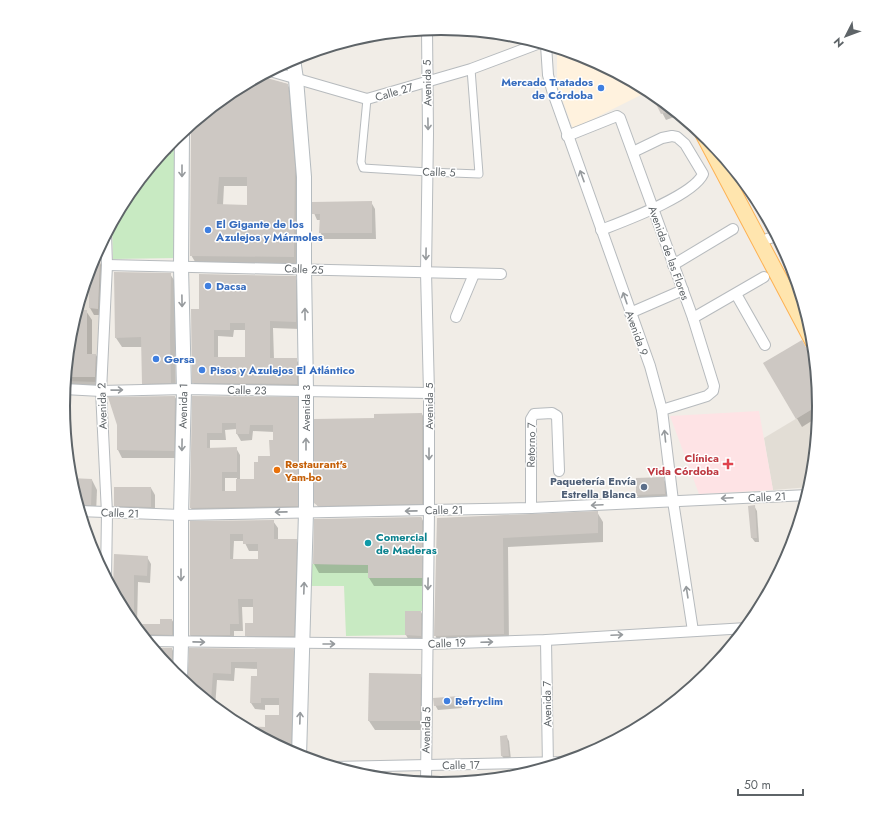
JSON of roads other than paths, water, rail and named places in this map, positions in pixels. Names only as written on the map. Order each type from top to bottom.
[{"type":"main road","name":"Avenida 3","points":[[293,66],[296,79],[304,177],[306,390],[306,512],[299,750]]},
{"type":"main road","name":"Avenida 1","points":[[180,671],[181,515],[184,389],[181,267],[182,140]]},
{"type":"main road","points":[[715,156],[803,322]]},
{"type":"main road","points":[[750,199],[771,236]]},
{"type":"main road","points":[[773,240],[780,254]]},
{"type":"street","name":"Avenida 5","points":[[426,777],[429,510],[429,393],[426,272],[428,172],[427,36]]},
{"type":"street","name":"Calle 27","points":[[277,73],[368,99],[471,69],[531,46]]},
{"type":"street","name":"Avenida 9","points":[[546,51],[548,75],[552,90],[567,136],[650,366],[662,410],[673,501],[693,631]]},
{"type":"street","name":"Calle 5","points":[[368,99],[362,162],[363,168],[479,174],[471,69]]},
{"type":"street","name":"Avenida de las Flores","points":[[567,136],[617,116],[620,118],[693,318],[714,389],[711,394],[707,396],[662,410]]},
{"type":"street","points":[[601,230],[653,209],[680,194],[697,182],[703,174],[685,144],[675,136],[662,138],[633,152]]},
{"type":"street","points":[[673,265],[733,229]]},
{"type":"street","name":"Avenida 2","points":[[106,246],[107,265],[101,391],[107,513],[106,567]]},
{"type":"street","name":"Calle 25","points":[[107,265],[501,274]]},
{"type":"street","points":[[456,317],[474,274]]},
{"type":"street","points":[[693,318],[764,277]]},
{"type":"street","points":[[630,313],[682,290]]},
{"type":"street","points":[[736,294],[765,345]]},
{"type":"street","name":"Calle 23","points":[[70,389],[101,391],[184,389],[306,390],[429,393]]},
{"type":"street","name":"Retorno 7","points":[[531,508],[531,419],[534,414],[552,413],[557,416],[559,471]]},
{"type":"street","name":"Calle 21","points":[[85,511],[181,515],[531,508],[802,495]]},
{"type":"street","name":"Calle 19","points":[[153,641],[303,644],[427,644],[546,640],[739,628]]},
{"type":"street","name":"Avenida 7","points":[[546,640],[548,762]]},
{"type":"street","name":"Calle 17","points":[[352,767],[537,765]]},
{"type":"place","name":"Mercado Tratados de Córdoba","points":[[601,88]]},
{"type":"place","name":"El Gigante de los Azulejos y Mármoles","points":[[208,230]]},
{"type":"place","name":"Dacsa","points":[[208,286]]},
{"type":"place","name":"Gersa","points":[[156,359]]},
{"type":"place","name":"Pisos y Azulejos El Atlántico","points":[[202,370]]},
{"type":"place","name":"Clínica Vida Córdoba","points":[[728,464]]},
{"type":"place","name":"Restaurant's Yam-bo","points":[[277,470]]},
{"type":"place","name":"Paquetería Envía Estrella Blanca","points":[[644,487]]},
{"type":"place","name":"Comercial de Maderas","points":[[368,543]]},
{"type":"place","name":"Refryclim","points":[[447,701]]}]
